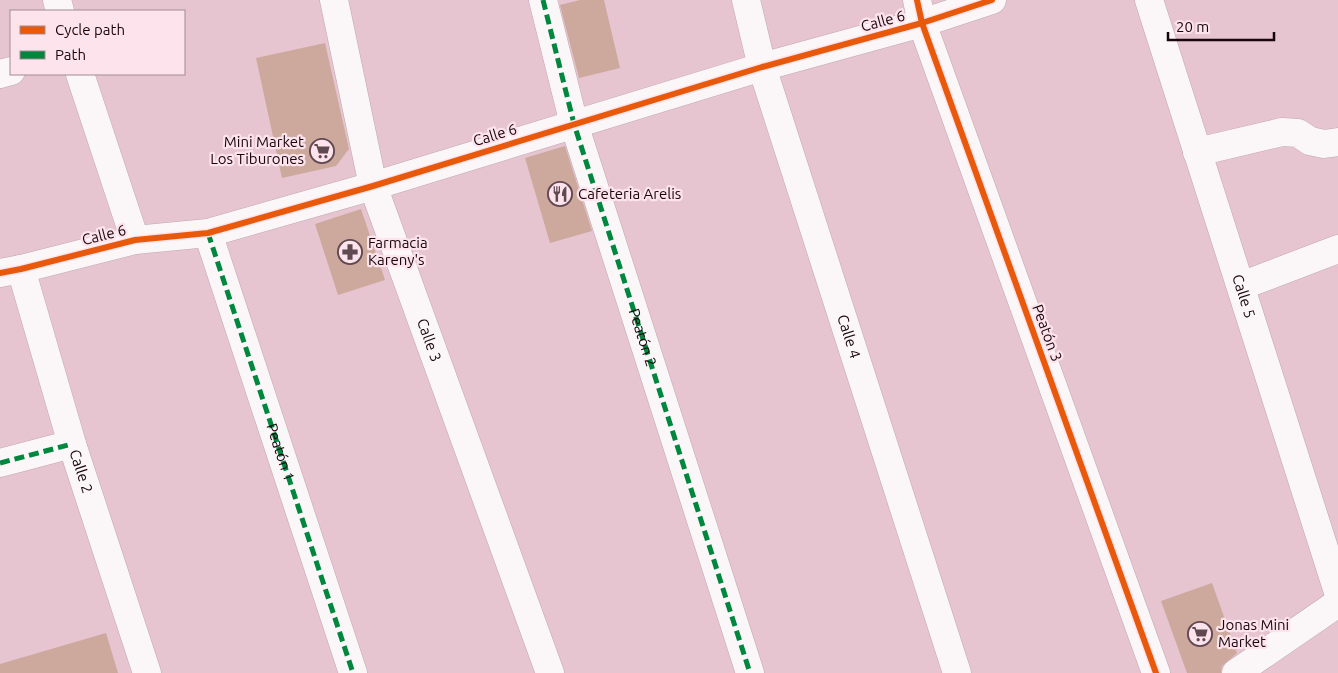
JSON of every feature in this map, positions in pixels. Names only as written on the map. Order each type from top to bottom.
[{"type":"street","name":"Calle 3","points":[[334,0],[373,186],[550,673]]},
{"type":"street","name":"Peatón 2","points":[[543,0],[574,124],[750,673]]},
{"type":"street","name":"Calle 4","points":[[746,0],[762,67],[957,673]]},
{"type":"street","name":"Calle 6","points":[[10,271],[135,240],[208,233],[373,186],[762,67],[919,12],[992,0]]},
{"type":"street","name":"Calle 5","points":[[1149,0],[1338,592]]},
{"type":"street","name":"Peatón 3","points":[[919,12],[1156,673]]},
{"type":"street","points":[[80,75],[135,240]]},
{"type":"street","points":[[1197,152],[1282,132],[1298,134],[1310,141],[1324,144],[1338,142]]},
{"type":"street","name":"Peatón 1","points":[[208,233],[353,673]]},
{"type":"street","points":[[1240,286],[1338,249]]},
{"type":"street","name":"Calle 2","points":[[10,271],[72,444],[147,673]]},
{"type":"street","points":[[0,463],[72,444]]},
{"type":"street","points":[[1236,673],[1338,603]]},
{"type":"building","points":[[580,0],[604,0],[620,68],[579,78],[560,5]]},
{"type":"building","points":[[325,43],[349,149],[336,166],[282,178],[256,58]]},
{"type":"building","name":"Cafeteria Arelis","points":[[565,146],[592,231],[550,243],[525,158]]},
{"type":"building","name":"Farmacia Kareny's","points":[[361,209],[385,280],[338,295],[315,224]]},
{"type":"building","points":[[1212,583],[1237,653],[1222,666],[1221,673],[1187,673],[1161,601]]},
{"type":"building","points":[[106,633],[118,673],[0,673],[0,664]]},
{"type":"marked path","points":[[543,0],[574,124],[750,673]]},
{"type":"marked path","points":[[208,233],[353,673]]},
{"type":"marked path","points":[[0,463],[72,444]]},
{"type":"cycle path","points":[[917,0],[922,23],[1156,673]]},
{"type":"cycle path","points":[[0,273],[135,240],[208,233],[373,186],[762,67],[922,23],[992,0]]},
{"type":"place","name":"Mini Market Los Tiburones","points":[[322,151]]},
{"type":"place","name":"Cafeteria Arelis","points":[[560,194]]},
{"type":"place","name":"Farmacia Kareny's","points":[[350,252]]},
{"type":"place","name":"Jonas Mini Market","points":[[1200,634]]}]
